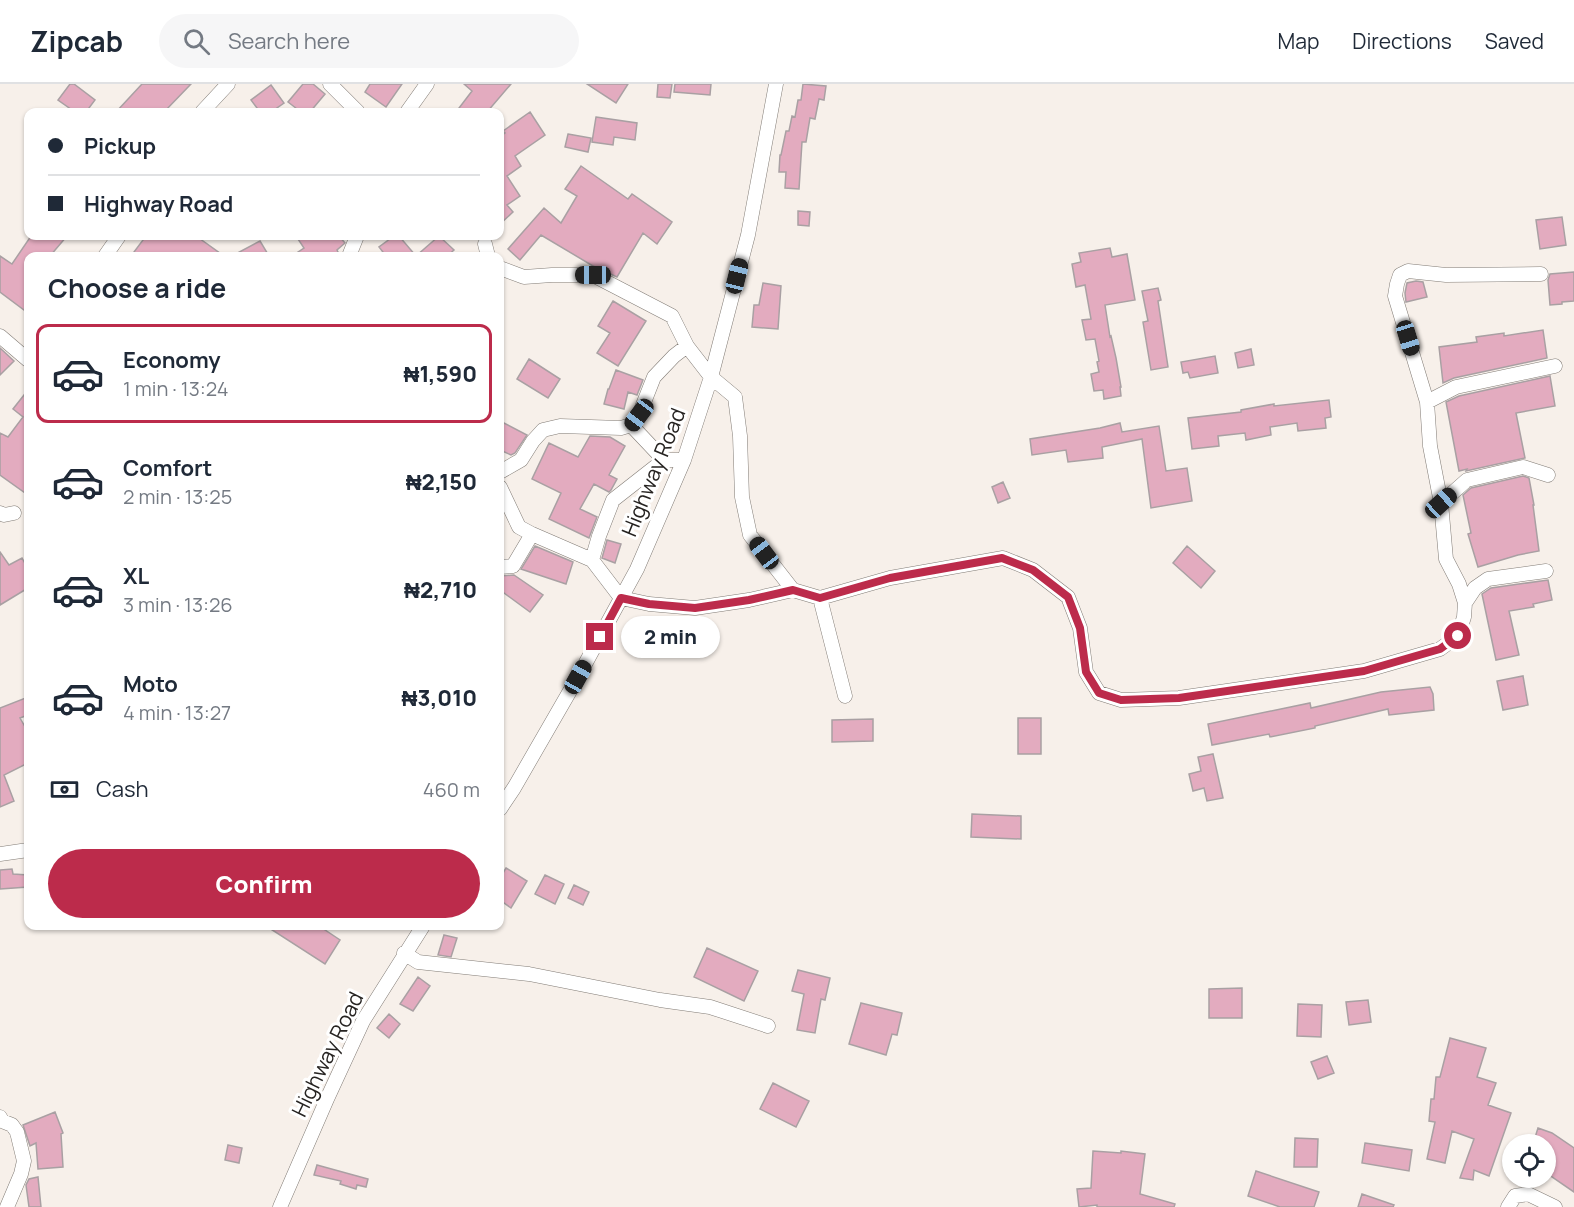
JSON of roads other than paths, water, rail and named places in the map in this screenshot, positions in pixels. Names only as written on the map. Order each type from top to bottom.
[{"type":"street","points":[[205,108],[228,84]]},
{"type":"street","points":[[330,84],[354,108]]},
{"type":"street","points":[[410,108],[427,84]]},
{"type":"street","name":"Highway Road","points":[[504,803],[572,687],[637,568],[684,460],[711,377],[748,235],[776,84]]},
{"type":"street","points":[[504,269],[524,276],[593,275],[672,316],[687,346],[711,377],[735,397],[740,436],[742,497],[750,535],[793,590]]},
{"type":"street","points":[[504,495],[519,527],[592,560],[621,598],[649,604],[695,608],[749,600],[793,590],[820,598],[890,578],[1002,558],[1033,570],[1068,597],[1080,628],[1086,672],[1099,693],[1121,700],[1179,698],[1364,671],[1440,649],[1458,636],[1464,617],[1465,603],[1459,584],[1446,559],[1441,503],[1430,446],[1427,402],[1395,296],[1400,275],[1408,271],[1446,274],[1541,274]]},
{"type":"street","points":[[0,336],[24,357]]},
{"type":"street","points":[[504,470],[521,460],[543,430],[560,426],[621,428],[631,425],[639,415],[654,377],[687,346]]},
{"type":"street","points":[[1427,402],[1456,387],[1555,366]]},
{"type":"street","points":[[631,425],[664,460]]},
{"type":"street","points":[[592,560],[613,500],[664,460],[684,460]]},
{"type":"street","points":[[1441,503],[1467,480],[1523,467],[1548,475]]},
{"type":"street","points":[[0,513],[14,513]]},
{"type":"street","points":[[504,567],[513,566],[532,534]]},
{"type":"street","points":[[1465,603],[1476,588],[1488,579],[1546,571]]},
{"type":"street","points":[[820,598],[845,696]]},
{"type":"street","points":[[0,854],[24,851]]},
{"type":"street","name":"Highway Road","points":[[280,1207],[363,1021],[420,930]]},
{"type":"street","points":[[404,953],[418,962],[529,974],[660,1000],[710,1007],[768,1026]]},
{"type":"street","points":[[0,1117],[12,1125],[17,1132],[24,1161],[7,1207]]},
{"type":"street","points":[[1508,1207],[1515,1196],[1528,1194],[1555,1207]]}]
